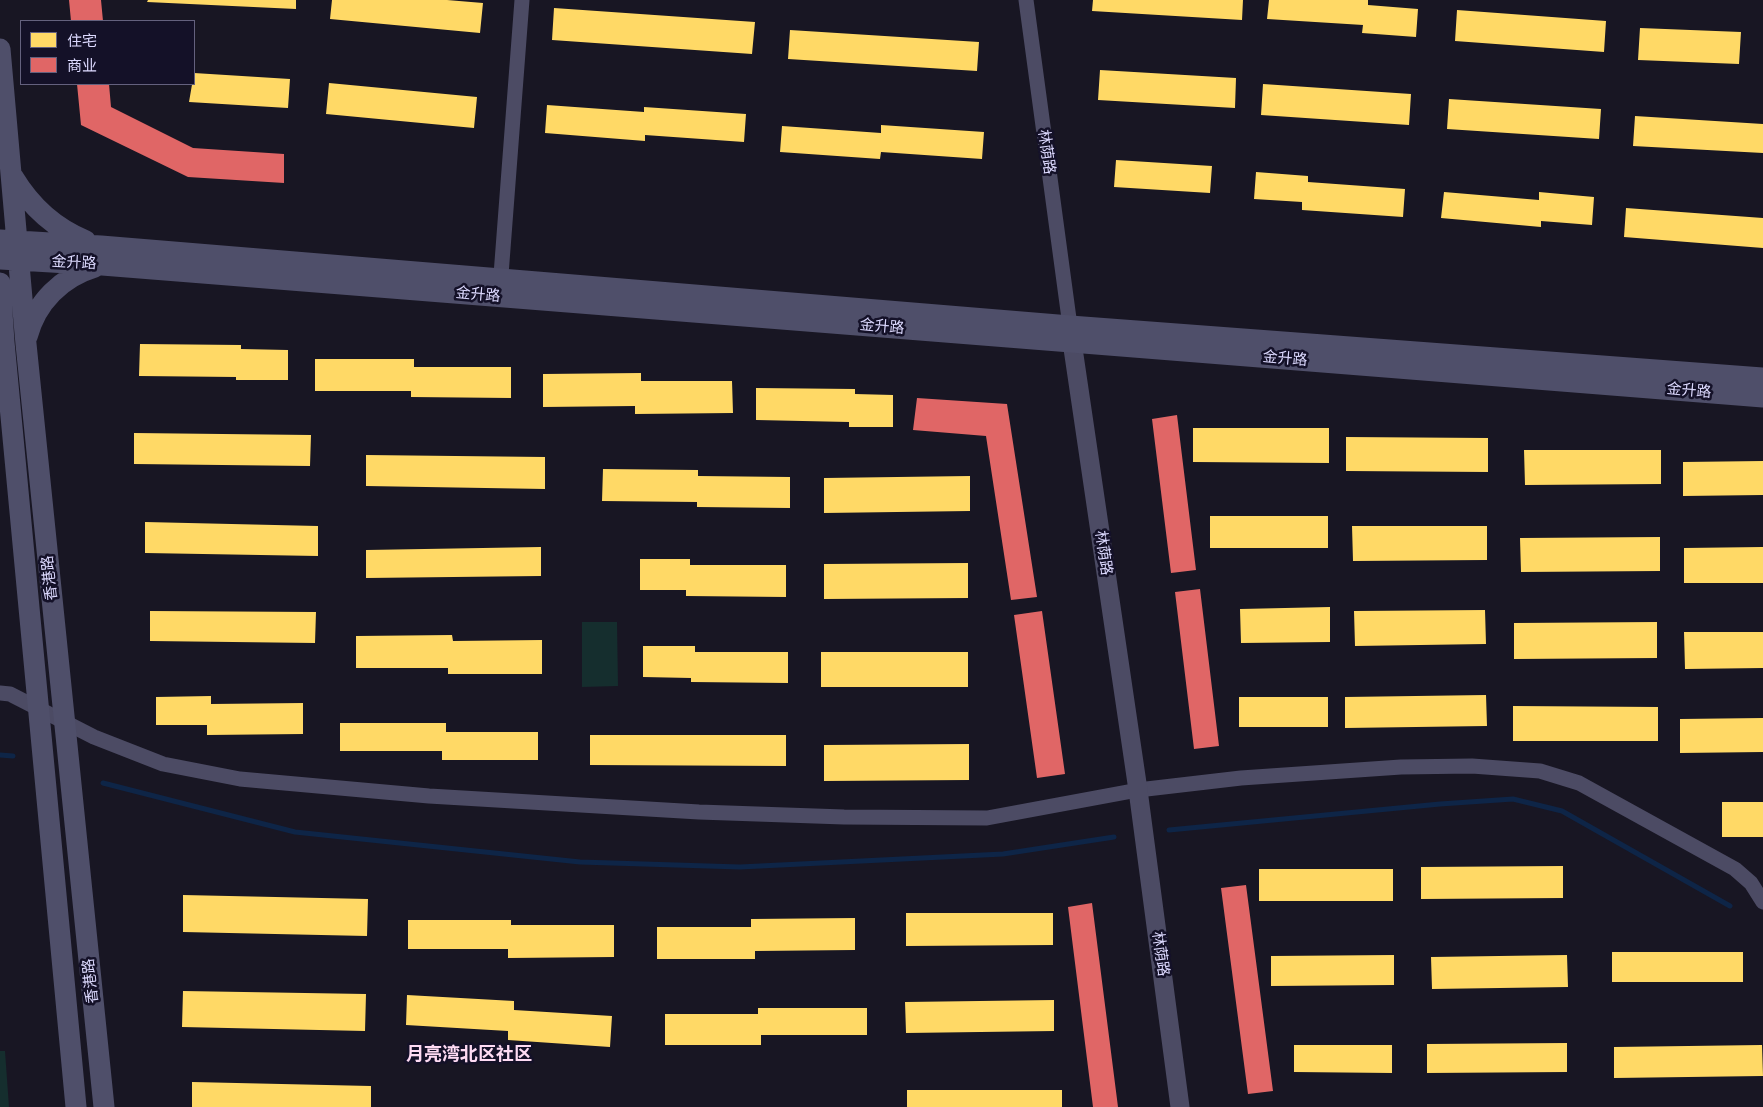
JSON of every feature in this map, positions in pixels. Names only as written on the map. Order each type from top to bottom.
[{"type":"main road","name":"香港路","points":[[0,50],[12,175],[9,250],[26,344],[104,1107]]},
{"type":"main road","points":[[12,175],[20,190],[42,214],[101,255],[78,274],[57,287],[36,313],[26,344]]},
{"type":"main road","name":"金升路","points":[[9,250],[101,255],[1071,334],[1763,397]]},
{"type":"main road","name":"香港路","points":[[0,283],[2,338],[76,1107]]},
{"type":"main road","name":"金升路","points":[[1071,334],[1763,378]]},
{"type":"street","points":[[500,288],[522,0]]},
{"type":"street","name":"林荫路","points":[[1026,0],[1071,334],[1138,790],[1180,1107]]},
{"type":"street","points":[[0,693],[10,694],[94,737],[163,764],[240,779],[438,796],[699,812],[844,817],[987,818],[1138,790],[1241,778],[1401,767],[1472,766],[1540,771],[1579,783],[1735,869],[1751,883],[1763,902]]},
{"type":"green space","points":[[582,622],[617,622],[618,686],[582,687]]},
{"type":"green space","points":[[0,1051],[5,1051],[9,1107],[0,1107]]},
{"type":"building: 住宅","points":[[148,0],[296,0],[296,9],[147,2]]},
{"type":"building: 住宅","points":[[332,0],[447,0],[483,3],[480,33],[330,19]]},
{"type":"building: 住宅","points":[[1093,0],[1243,0],[1242,20],[1092,11]]},
{"type":"building: 住宅","points":[[1269,0],[1368,0],[1368,5],[1418,9],[1416,37],[1362,33],[1363,25],[1267,19]]},
{"type":"building: 住宅","points":[[554,8],[755,22],[752,54],[552,40]]},
{"type":"building: 住宅","points":[[1457,10],[1606,21],[1604,52],[1455,41]]},
{"type":"building: 住宅","points":[[1640,28],[1741,32],[1739,64],[1638,60]]},
{"type":"building: 住宅","points":[[790,30],[979,42],[977,71],[788,59]]},
{"type":"building: 住宅","points":[[1100,70],[1236,78],[1235,108],[1098,100]]},
{"type":"building: 住宅","points":[[195,73],[290,79],[288,108],[189,102],[192,85],[195,85]]},
{"type":"building: 住宅","points":[[329,83],[477,97],[474,128],[326,114]]},
{"type":"building: 住宅","points":[[1263,84],[1411,94],[1409,125],[1261,115]]},
{"type":"building: 住宅","points":[[1449,99],[1601,109],[1599,139],[1447,129]]},
{"type":"building: 住宅","points":[[547,105],[644,112],[644,107],[746,114],[744,142],[645,135],[645,141],[545,133]]},
{"type":"building: 住宅","points":[[1635,116],[1763,124],[1763,153],[1633,146]]},
{"type":"building: 住宅","points":[[881,125],[984,132],[982,159],[881,152],[880,159],[780,152],[782,126],[881,133]]},
{"type":"building: 住宅","points":[[1116,160],[1212,166],[1210,193],[1114,187]]},
{"type":"building: 住宅","points":[[1256,172],[1308,176],[1308,182],[1405,189],[1403,217],[1302,210],[1302,202],[1254,199]]},
{"type":"building: 住宅","points":[[1444,192],[1539,200],[1539,192],[1594,197],[1592,225],[1541,221],[1541,227],[1441,218]]},
{"type":"building: 住宅","points":[[1626,208],[1763,218],[1763,248],[1624,237]]},
{"type":"building: 住宅","points":[[140,344],[241,345],[241,349],[288,350],[288,380],[236,380],[236,377],[139,376]]},
{"type":"building: 住宅","points":[[315,359],[414,359],[414,367],[511,367],[511,398],[411,397],[411,391],[315,391]]},
{"type":"building: 住宅","points":[[641,373],[641,381],[732,381],[733,413],[635,414],[635,406],[543,407],[543,374]]},
{"type":"building: 住宅","points":[[756,388],[855,389],[855,394],[893,395],[893,427],[849,427],[849,422],[756,420]]},
{"type":"building: 住宅","points":[[1193,428],[1329,428],[1329,463],[1193,462]]},
{"type":"building: 住宅","points":[[134,433],[311,435],[310,466],[134,464]]},
{"type":"building: 住宅","points":[[1346,437],[1488,438],[1488,472],[1346,471]]},
{"type":"building: 住宅","points":[[1524,450],[1661,450],[1661,484],[1525,485]]},
{"type":"building: 住宅","points":[[366,455],[545,457],[545,489],[366,486]]},
{"type":"building: 住宅","points":[[1763,461],[1763,495],[1683,496],[1683,462]]},
{"type":"building: 住宅","points":[[603,469],[698,470],[698,476],[790,477],[790,508],[697,507],[697,502],[602,501]]},
{"type":"building: 住宅","points":[[970,476],[970,511],[824,513],[824,478]]},
{"type":"building: 住宅","points":[[1210,516],[1328,516],[1328,548],[1210,548]]},
{"type":"building: 住宅","points":[[145,522],[318,526],[318,556],[145,553]]},
{"type":"building: 住宅","points":[[1352,526],[1487,526],[1487,560],[1353,561]]},
{"type":"building: 住宅","points":[[1660,537],[1660,571],[1521,572],[1520,538]]},
{"type":"building: 住宅","points":[[541,547],[541,576],[366,578],[366,550]]},
{"type":"building: 住宅","points":[[1763,547],[1763,583],[1684,583],[1684,548]]},
{"type":"building: 住宅","points":[[640,559],[690,559],[690,565],[786,565],[786,597],[686,596],[686,590],[640,590]]},
{"type":"building: 住宅","points":[[968,563],[968,598],[824,599],[824,564]]},
{"type":"building: 住宅","points":[[1330,607],[1330,642],[1241,643],[1240,609]]},
{"type":"building: 住宅","points":[[1485,610],[1486,644],[1355,646],[1354,611]]},
{"type":"building: 住宅","points":[[150,611],[316,612],[315,643],[150,641]]},
{"type":"building: 住宅","points":[[1657,622],[1657,658],[1514,659],[1514,623]]},
{"type":"building: 住宅","points":[[1684,632],[1763,632],[1763,668],[1685,669]]},
{"type":"building: 住宅","points":[[452,635],[453,641],[542,640],[542,674],[448,674],[448,668],[356,668],[356,636]]},
{"type":"building: 住宅","points":[[643,646],[695,646],[695,652],[788,652],[788,683],[691,682],[691,678],[643,677]]},
{"type":"building: 住宅","points":[[821,652],[968,652],[968,687],[821,687]]},
{"type":"building: 住宅","points":[[1486,695],[1487,726],[1345,728],[1345,697]]},
{"type":"building: 住宅","points":[[211,696],[211,704],[303,703],[303,734],[207,735],[207,725],[156,725],[156,697]]},
{"type":"building: 住宅","points":[[1239,697],[1328,697],[1328,727],[1239,727]]},
{"type":"building: 住宅","points":[[1513,706],[1658,707],[1658,741],[1513,741]]},
{"type":"building: 住宅","points":[[1763,718],[1763,752],[1680,753],[1680,719]]},
{"type":"building: 住宅","points":[[340,723],[446,723],[446,732],[538,732],[538,760],[442,760],[442,751],[340,751]]},
{"type":"building: 住宅","points":[[590,735],[786,735],[786,766],[590,765]]},
{"type":"building: 住宅","points":[[969,744],[969,780],[824,781],[824,745]]},
{"type":"building: 住宅","points":[[1722,802],[1763,802],[1763,837],[1722,837]]},
{"type":"building: 住宅","points":[[1563,866],[1563,898],[1421,899],[1421,867]]},
{"type":"building: 住宅","points":[[1259,869],[1393,869],[1393,901],[1259,901]]},
{"type":"building: 住宅","points":[[183,895],[368,899],[367,936],[183,932]]},
{"type":"building: 住宅","points":[[906,913],[1053,913],[1053,945],[906,946]]},
{"type":"building: 住宅","points":[[855,918],[855,950],[755,951],[755,959],[657,959],[657,927],[751,927],[751,919]]},
{"type":"building: 住宅","points":[[408,920],[511,920],[511,925],[614,925],[614,957],[508,958],[508,949],[408,949]]},
{"type":"building: 住宅","points":[[1612,952],[1743,952],[1743,982],[1612,982]]},
{"type":"building: 住宅","points":[[1394,955],[1394,985],[1271,986],[1271,956]]},
{"type":"building: 住宅","points":[[1567,955],[1568,987],[1432,989],[1431,957]]},
{"type":"building: 住宅","points":[[183,991],[366,994],[365,1031],[182,1027]]},
{"type":"building: 住宅","points":[[407,995],[514,1001],[514,1010],[612,1016],[610,1047],[508,1040],[508,1031],[406,1025]]},
{"type":"building: 住宅","points":[[1054,1000],[1054,1031],[906,1033],[905,1002]]},
{"type":"building: 住宅","points":[[758,1008],[867,1008],[867,1035],[761,1035],[761,1045],[665,1045],[665,1014],[758,1014]]},
{"type":"building: 住宅","points":[[1567,1043],[1567,1072],[1427,1073],[1427,1044]]},
{"type":"building: 住宅","points":[[1294,1045],[1392,1045],[1392,1073],[1294,1072]]},
{"type":"building: 住宅","points":[[1762,1045],[1763,1076],[1614,1078],[1614,1047]]},
{"type":"building: 住宅","points":[[192,1082],[371,1086],[371,1107],[192,1107]]},
{"type":"building: 住宅","points":[[907,1090],[1062,1090],[1062,1107],[907,1107]]},
{"type":"building: 商业","points":[[69,0],[101,0],[103,20],[71,20]]},
{"type":"building: 商业","points":[[77,85],[109,85],[111,107],[193,148],[284,154],[284,183],[188,177],[81,125]]},
{"type":"building: 商业","points":[[917,398],[1007,404],[1037,597],[1011,600],[986,436],[913,430]]},
{"type":"building: 商业","points":[[1177,415],[1196,570],[1171,573],[1152,419]]},
{"type":"building: 商业","points":[[1200,589],[1219,746],[1194,749],[1175,592]]},
{"type":"building: 商业","points":[[1042,611],[1065,774],[1037,778],[1014,615]]},
{"type":"building: 商业","points":[[1246,885],[1273,1091],[1248,1094],[1221,888]]},
{"type":"building: 商业","points":[[1092,903],[1118,1107],[1093,1107],[1068,907]]},
{"type":"waterway","points":[[0,755],[13,756]]},
{"type":"waterway","points":[[103,783],[295,832],[580,862],[740,867],[1003,854],[1114,837]]},
{"type":"waterway","points":[[1169,830],[1440,804],[1513,799],[1562,811],[1730,906]]},
{"type":"district","name":"月亮湾北区社区","points":[[469,1055]]}]
